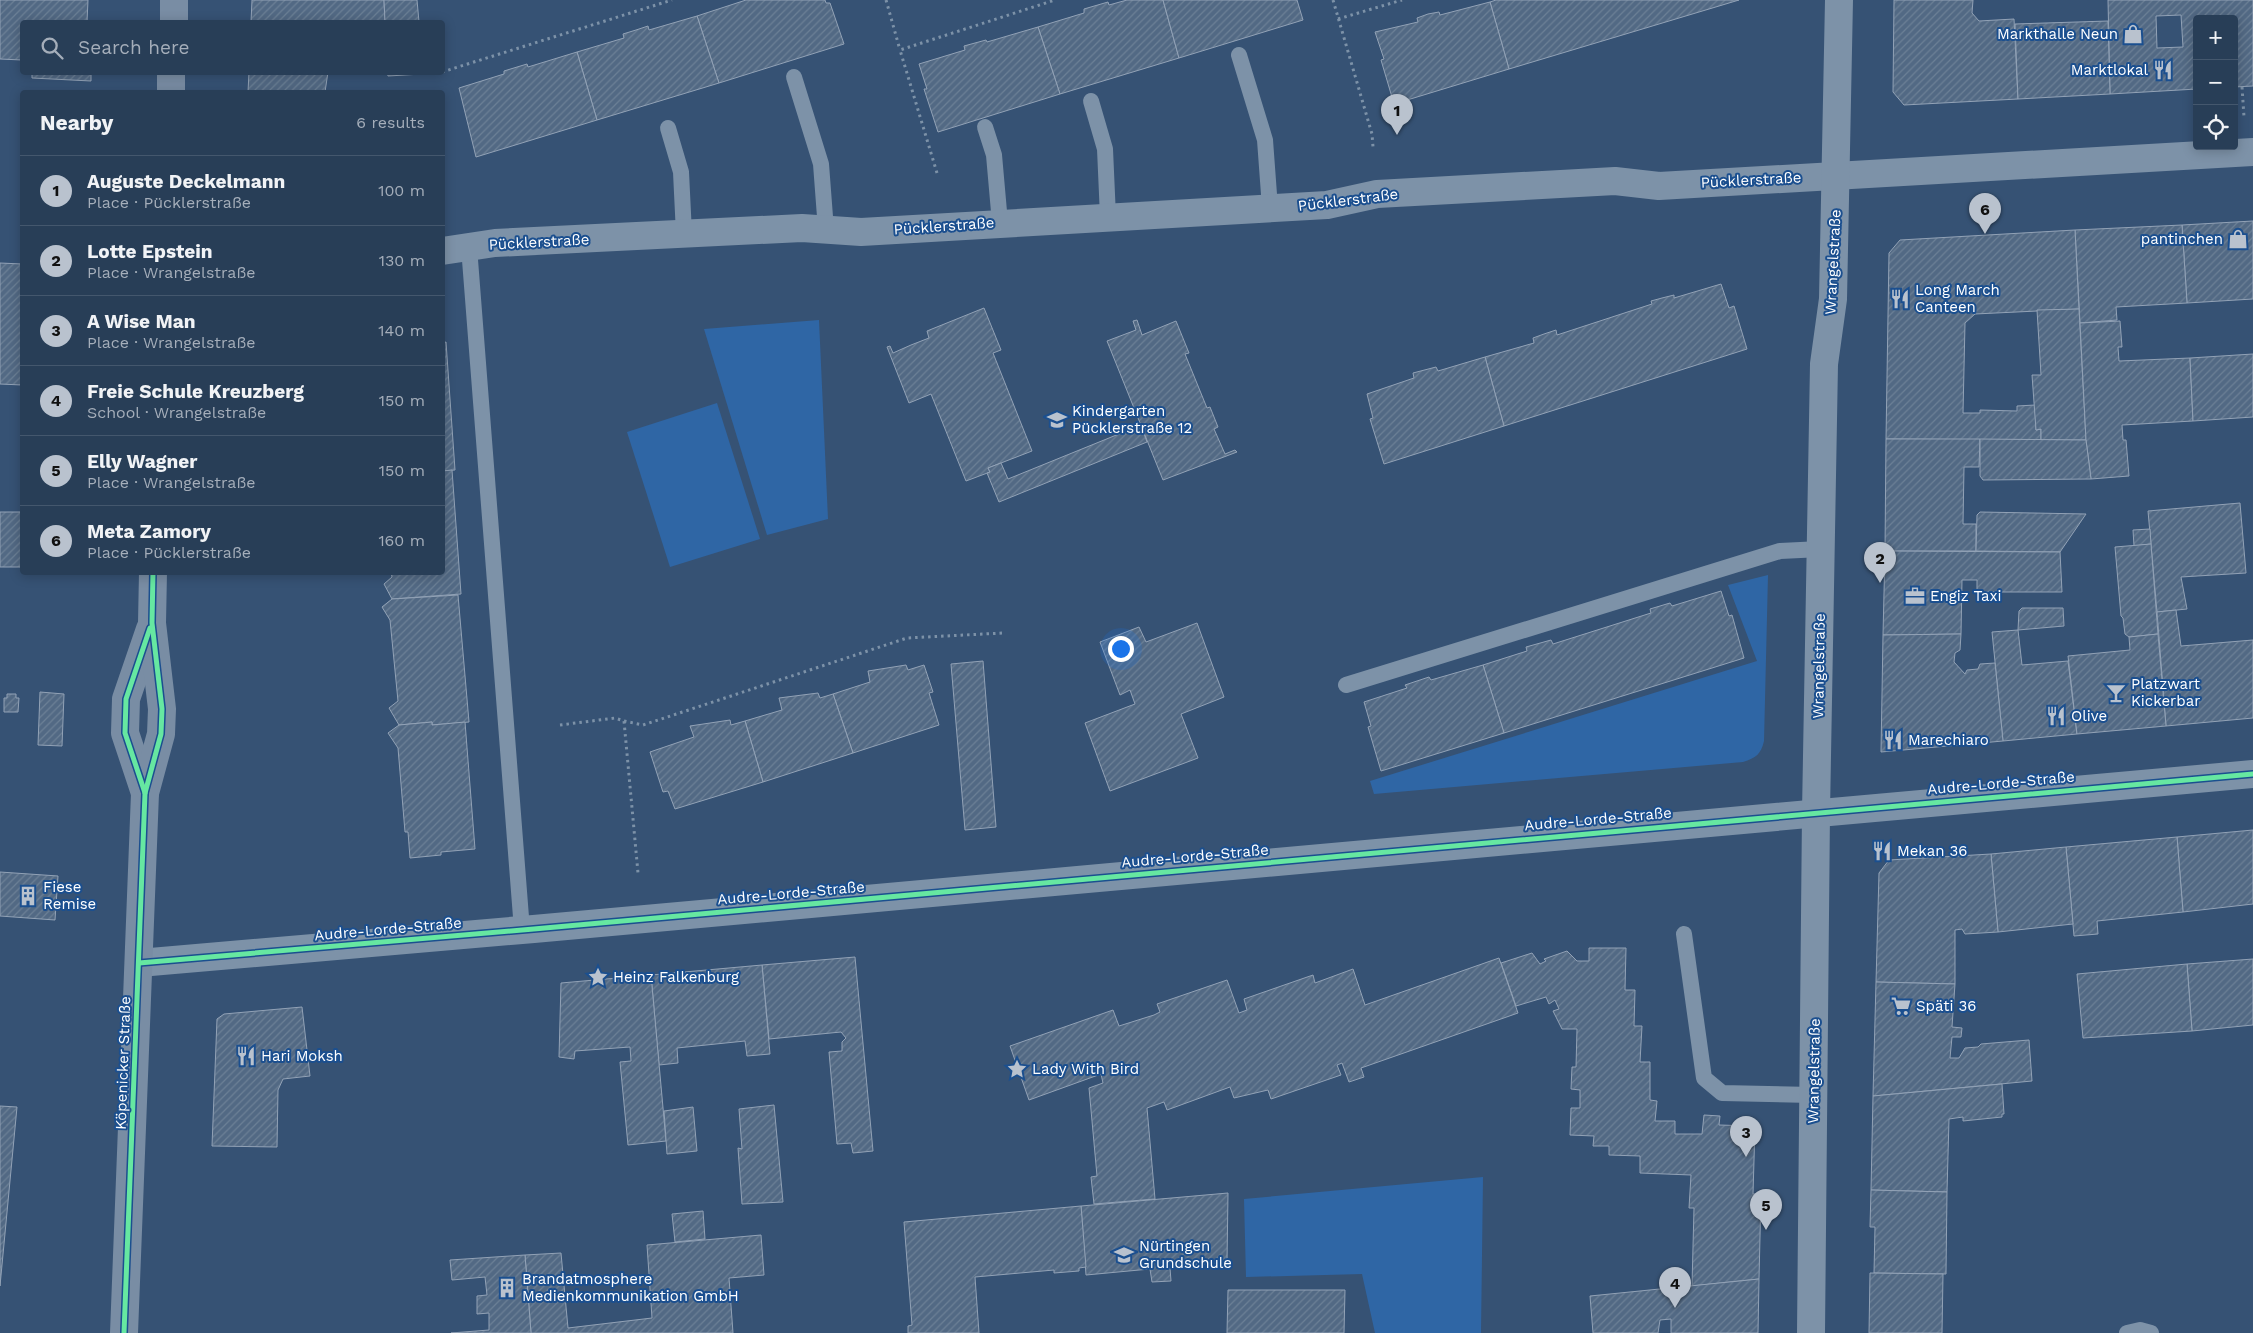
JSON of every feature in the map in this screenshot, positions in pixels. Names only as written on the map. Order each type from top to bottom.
[{"type":"main road","points":[[174,0],[174,20]]},
{"type":"main road","points":[[171,90],[172,75]]},
{"type":"main road","name":"Köpenicker Straße","points":[[124,1333],[145,793],[161,734],[162,709],[152,623],[153,575]]},
{"type":"main road","name":"Köpenicker Straße","points":[[145,793],[125,733],[126,699],[152,623]]},
{"type":"street","name":"Wrangelstraße","points":[[1811,1333],[1816,812],[1824,364],[1833,299],[1839,0]]},
{"type":"street","name":"Pücklerstraße","points":[[445,251],[495,243],[802,228],[861,232],[1327,205],[1377,194],[1585,182],[1615,181],[1659,186],[2253,152]]},
{"type":"street","name":"Audre-Lorde-Straße","points":[[139,963],[2253,774]]},
{"type":"lane","points":[[1239,55],[1265,140],[1270,208]]},
{"type":"lane","points":[[794,77],[822,164],[826,230]]},
{"type":"lane","points":[[1091,101],[1104,149],[1108,217]]},
{"type":"lane","points":[[985,127],[994,155],[1000,223]]},
{"type":"lane","points":[[668,128],[681,172],[684,234]]},
{"type":"lane","points":[[469,247],[522,930]]},
{"type":"lane","points":[[1346,685],[1780,551],[1821,548]]},
{"type":"lane","points":[[1684,934],[1704,1078],[1722,1093],[1813,1095]]},
{"type":"lane","points":[[2127,1333],[2140,1330],[2151,1333]]},
{"type":"path","points":[[445,71],[672,0]]},
{"type":"path","points":[[886,0],[937,173]]},
{"type":"path","points":[[900,50],[1056,0]]},
{"type":"path","points":[[1333,0],[1372,134],[1373,147]]},
{"type":"path","points":[[1338,19],[1402,0]]},
{"type":"path","points":[[560,725],[615,718],[643,725],[907,638],[1003,633]]},
{"type":"path","points":[[624,721],[638,873]]},
{"type":"shaded area","points":[[819,320],[828,519],[767,535],[704,329]]},
{"type":"shaded area","points":[[717,403],[760,539],[670,567],[627,432]]},
{"type":"shaded area","points":[[1768,575],[1764,741],[1757,755],[1751,759],[1743,762],[1374,794],[1370,781],[1757,661],[1728,585]]},
{"type":"shaded area","points":[[1483,1177],[1481,1333],[1375,1333],[1362,1274],[1246,1277],[1244,1199]]},
{"type":"building","points":[[0,0],[88,0],[87,20],[20,20],[20,60],[0,59]]},
{"type":"building","points":[[252,0],[384,0],[385,20],[251,20]]},
{"type":"building","points":[[384,0],[417,0],[419,20],[385,20]]},
{"type":"building","points":[[746,0],[825,0],[826,3],[830,3],[844,44],[719,83],[697,16]]},
{"type":"building","points":[[1127,0],[1163,0],[1179,58],[1060,94],[1038,27],[1084,13],[1084,9],[1108,2],[1109,5]]},
{"type":"building","points":[[1163,0],[1297,0],[1303,20],[1179,58]]},
{"type":"building","points":[[1496,0],[1739,0],[1509,69],[1490,2]]},
{"type":"building","points":[[1894,0],[1973,0],[1972,13],[1979,21],[2014,19],[2018,99],[1904,105],[1893,92]]},
{"type":"building","name":"Markthalle Neun","points":[[2108,0],[2253,0],[2253,86],[2238,87],[2238,15],[2193,15],[2193,89],[2110,94]],"holes":[[[2181,15],[2183,47],[2157,48],[2156,16]]]},
{"type":"building","points":[[1490,2],[1509,69],[1394,104],[1381,60],[1384,59],[1375,32],[1418,22],[1417,18],[1428,14],[1439,12],[1440,15]]},
{"type":"building","points":[[697,16],[719,83],[597,120],[577,52],[624,38],[623,34],[648,26],[649,30]]},
{"type":"building","points":[[2108,21],[2110,94],[2018,99],[2015,24]]},
{"type":"building","points":[[1038,27],[1060,94],[938,132],[924,89],[927,89],[919,64],[965,50],[964,46],[986,40],[987,42]]},
{"type":"building","points":[[577,52],[597,120],[476,157],[459,88],[504,74],[504,71],[527,64],[528,67]]},
{"type":"building","points":[[32,75],[91,75],[91,81],[32,78]]},
{"type":"building","points":[[249,75],[328,75],[325,90],[248,90]]},
{"type":"building","points":[[2253,221],[2253,299],[2187,303],[2182,225]]},
{"type":"building","points":[[2182,225],[2187,303],[2116,307],[2117,320],[2080,323],[2075,230]]},
{"type":"building","points":[[2075,230],[2079,309],[1975,314],[1965,323],[1963,413],[1980,413],[1980,410],[2017,411],[2017,406],[2035,405],[2036,430],[2041,429],[2041,440],[1886,439],[1889,253],[1900,240]]},
{"type":"building","points":[[0,263],[20,264],[20,385],[0,384]]},
{"type":"building","points":[[1721,284],[1729,308],[1734,306],[1747,349],[1504,426],[1485,357],[1534,343],[1533,338],[1556,330],[1557,335],[1652,304],[1651,301],[1674,295],[1674,298]]},
{"type":"building","points":[[984,308],[1001,350],[993,353],[1032,451],[988,468],[990,472],[966,481],[931,394],[909,403],[887,347],[890,346],[893,353],[929,338],[927,331]]},
{"type":"building","points":[[2079,309],[2086,440],[2041,440],[2041,429],[2036,430],[2032,375],[2041,375],[2037,310]]},
{"type":"building","points":[[1137,320],[1142,335],[1176,321],[1189,353],[1185,354],[1207,408],[1210,407],[1218,427],[1214,429],[1225,454],[1235,450],[1237,452],[1163,480],[1107,341],[1136,330],[1133,321]]},
{"type":"building","points":[[2120,321],[2122,347],[2118,347],[2119,361],[2190,358],[2193,421],[2122,425],[2123,440],[2126,440],[2129,476],[2091,479],[2086,440],[2080,323]]},
{"type":"building","points":[[445,342],[455,470],[445,471]]},
{"type":"building","points":[[2253,354],[2253,417],[2193,421],[2190,358]]},
{"type":"building","points":[[1485,357],[1504,426],[1384,464],[1370,419],[1373,418],[1367,394],[1414,378],[1413,373],[1436,367],[1438,371]]},
{"type":"building","points":[[1141,425],[1147,442],[999,502],[987,473],[990,472],[988,468],[1001,463],[1008,479]]},
{"type":"building","points":[[1886,439],[1980,439],[1979,467],[1964,467],[1963,524],[1976,524],[1976,551],[1885,551]]},
{"type":"building","points":[[1980,439],[2086,440],[2091,479],[1983,480],[1980,476]]},
{"type":"building","points":[[452,470],[461,594],[392,599],[384,584],[392,577],[392,575],[445,575],[445,471]]},
{"type":"building","points":[[2240,503],[2246,573],[2181,577],[2187,609],[2157,612],[2148,511]]},
{"type":"building","points":[[0,512],[20,512],[20,567],[0,567]]},
{"type":"building","points":[[1980,512],[2086,514],[2060,552],[1976,551],[1977,515]]},
{"type":"building","points":[[2150,529],[2151,544],[2134,546],[2133,530]]},
{"type":"building","points":[[2151,544],[2158,634],[2129,637],[2125,634],[2123,618],[2121,616],[2115,547]]},
{"type":"building","points":[[1885,551],[2060,552],[2062,592],[1980,592],[1977,590],[1977,580],[1962,580],[1961,634],[1883,635]]},
{"type":"building","points":[[1721,591],[1729,616],[1732,615],[1744,658],[1504,733],[1483,665],[1527,651],[1526,647],[1551,640],[1553,644],[1651,613],[1650,609],[1670,603],[1672,606]]},
{"type":"building","points":[[458,595],[469,722],[432,725],[432,722],[399,725],[389,708],[398,701],[390,620],[382,607],[392,599]]},
{"type":"building","points":[[2022,608],[2063,608],[2064,626],[2018,630],[2019,611]]},
{"type":"building","points":[[2176,610],[2181,646],[2253,640],[2253,718],[2166,726],[2157,612]]},
{"type":"building","points":[[1197,623],[1224,697],[1181,714],[1198,758],[1110,791],[1085,723],[1135,704],[1130,690],[1120,695],[1100,642],[1139,627],[1146,642]]},
{"type":"building","points":[[2018,630],[2022,665],[2068,661],[2077,734],[2003,741],[1992,632]]},
{"type":"building","points":[[1961,634],[1960,650],[1955,653],[1954,662],[1965,674],[1967,670],[1978,669],[1980,664],[1995,663],[2003,741],[1881,752],[1883,635]]},
{"type":"building","points":[[2158,634],[2166,726],[2077,734],[2068,656],[2130,650],[2129,637]]},
{"type":"building","points":[[983,661],[996,827],[965,830],[951,664]]},
{"type":"building","points":[[906,665],[908,670],[924,665],[933,692],[929,693],[939,725],[853,753],[833,694],[870,682],[868,671]]},
{"type":"building","points":[[1483,665],[1504,733],[1381,771],[1368,727],[1371,726],[1364,702],[1407,688],[1405,685],[1429,677],[1431,680]]},
{"type":"building","points":[[40,692],[64,694],[62,746],[38,745]]},
{"type":"building","points":[[818,693],[820,698],[833,694],[853,753],[763,782],[745,721],[782,710],[779,698]]},
{"type":"building","points":[[7,694],[16,694],[16,698],[19,698],[18,712],[4,712],[4,698],[7,698]]},
{"type":"building","points":[[730,720],[731,725],[745,721],[763,782],[675,809],[668,791],[663,792],[650,752],[694,737],[690,726]]},
{"type":"building","points":[[432,722],[432,725],[465,722],[475,849],[441,852],[441,855],[410,858],[408,832],[405,832],[398,748],[388,733],[399,725]]},
{"type":"building","points":[[2253,830],[2253,904],[2183,912],[2177,837]]},
{"type":"building","points":[[2177,837],[2183,912],[2097,921],[2098,934],[2074,936],[2066,847]]},
{"type":"building","points":[[2066,847],[2073,924],[1998,932],[1991,854]]},
{"type":"building","points":[[1991,854],[1998,932],[1965,934],[1962,929],[1955,930],[1955,984],[1876,982],[1879,873],[1889,860]]},
{"type":"building","name":"Fiese Remise","points":[[0,872],[58,876],[55,920],[0,916]]},
{"type":"building","points":[[1589,948],[1626,948],[1625,990],[1635,990],[1634,1026],[1642,1026],[1640,1062],[1650,1062],[1650,1100],[1657,1101],[1655,1121],[1675,1121],[1675,1134],[1702,1134],[1704,1115],[1720,1116],[1719,1125],[1755,1126],[1753,1194],[1761,1194],[1759,1279],[1692,1286],[1694,1208],[1689,1208],[1691,1175],[1640,1173],[1640,1156],[1609,1155],[1609,1146],[1593,1146],[1594,1136],[1570,1135],[1571,1108],[1580,1108],[1580,1090],[1571,1089],[1572,1067],[1576,1067],[1577,1029],[1562,1029],[1553,1011],[1559,1009],[1555,1000],[1549,1004],[1546,997],[1516,1006],[1501,963],[1532,953],[1540,964],[1546,961],[1544,959],[1567,951],[1577,961],[1589,961]]},
{"type":"building","points":[[855,957],[873,1151],[853,1153],[851,1143],[837,1144],[829,1052],[842,1051],[842,1042],[846,1038],[841,1032],[769,1039],[762,965]]},
{"type":"building","points":[[1499,958],[1518,1013],[1361,1068],[1364,1077],[1349,1082],[1342,1063],[1337,1065],[1341,1075],[1271,1099],[1268,1090],[1234,1098],[1230,1087],[1167,1110],[1164,1102],[1147,1108],[1155,1199],[1094,1204],[1091,1177],[1097,1176],[1089,1088],[1103,1083],[1101,1074],[1029,1100],[1010,1046],[1113,1010],[1119,1026],[1160,1012],[1157,1004],[1227,980],[1239,1013],[1247,1010],[1244,999],[1313,975],[1315,983],[1353,969],[1365,1005]]},
{"type":"building","points":[[2253,959],[2253,1025],[2192,1031],[2187,964]]},
{"type":"building","points":[[2187,964],[2192,1031],[2083,1038],[2077,974]]},
{"type":"building","points":[[762,965],[770,1054],[747,1056],[745,1041],[677,1048],[678,1063],[659,1065],[651,975]]},
{"type":"building","points":[[651,975],[666,1141],[628,1145],[620,1062],[631,1061],[630,1047],[575,1051],[574,1059],[559,1057],[561,983]]},
{"type":"building","points":[[1876,982],[1955,984],[1952,1027],[1962,1028],[1961,1037],[1952,1037],[1950,1058],[1959,1058],[1965,1048],[1978,1047],[1981,1044],[2029,1040],[2032,1081],[1873,1096]]},
{"type":"building","points":[[302,1007],[310,1076],[283,1079],[278,1090],[277,1147],[212,1146],[217,1019],[224,1014]]},
{"type":"building","points":[[2002,1084],[2004,1114],[2002,1114],[2002,1117],[1963,1121],[1963,1117],[1949,1119],[1947,1192],[1871,1190],[1873,1096]]},
{"type":"building","points":[[774,1105],[783,1202],[742,1204],[738,1148],[742,1149],[739,1109]]},
{"type":"building","points":[[0,1106],[17,1107],[0,1286]]},
{"type":"building","points":[[693,1107],[697,1151],[667,1154],[664,1111]]},
{"type":"building","points":[[1871,1190],[1947,1192],[1946,1274],[1874,1273],[1875,1227],[1870,1227]]},
{"type":"building","points":[[1228,1193],[1227,1262],[1170,1268],[1171,1281],[1152,1282],[1150,1269],[1086,1275],[1081,1206]]},
{"type":"building","points":[[1081,1206],[1086,1267],[1079,1268],[1079,1271],[1054,1273],[1054,1270],[975,1277],[979,1333],[908,1333],[908,1326],[912,1325],[904,1222]]},
{"type":"building","points":[[703,1211],[705,1239],[675,1242],[672,1214]]},
{"type":"building","points":[[761,1235],[764,1275],[729,1278],[733,1333],[531,1333],[525,1255],[561,1253],[568,1328],[652,1318],[647,1245]]},
{"type":"building","name":"Brandatmosphere Medienkommunikation GmbH","points":[[525,1255],[531,1333],[451,1333],[489,1330],[489,1313],[477,1314],[477,1296],[487,1295],[485,1277],[452,1280],[450,1260]]},
{"type":"building","points":[[1870,1273],[1943,1274],[1942,1333],[1869,1333]]},
{"type":"building","points":[[1759,1279],[1758,1333],[1671,1333],[1671,1319],[1660,1320],[1658,1333],[1593,1333],[1590,1296]]},
{"type":"building","points":[[1228,1290],[1345,1290],[1344,1333],[1227,1333]]},
{"type":"cycle path","points":[[124,1333],[145,793],[161,734],[162,709],[152,623],[153,575]]},
{"type":"cycle path","points":[[145,793],[125,733],[126,699],[150,628]]},
{"type":"cycle path","points":[[139,963],[2253,774]]},
{"type":"place","name":"Markthalle Neun","points":[[2133,34]]},
{"type":"place","name":"Marktlokal","points":[[2163,70]]},
{"type":"place","name":"Auguste Deckelmann","points":[[1397,135]]},
{"type":"place","name":"Meta Zamory","points":[[1985,234]]},
{"type":"place","name":"pantinchen","points":[[2238,239]]},
{"type":"place","name":"Long March Canteen","points":[[1900,299]]},
{"type":"place","name":"Kindergarten Pücklerstraße 12","points":[[1057,420]]},
{"type":"place","name":"Lotte Epstein","points":[[1880,583]]},
{"type":"place","name":"Engiz Taxi","points":[[1915,596]]},
{"type":"place","name":"Platzwart Kickerbar","points":[[2116,693]]},
{"type":"place","name":"Olive","points":[[2056,716]]},
{"type":"place","name":"Marechiaro","points":[[1893,740]]},
{"type":"place","name":"Mekan 36","points":[[1882,851]]},
{"type":"place","name":"Fiese Remise","points":[[28,896]]},
{"type":"place","name":"Heinz Falkenburg","points":[[598,977]]},
{"type":"place","name":"Späti 36","points":[[1901,1006]]},
{"type":"place","name":"Hari Moksh","points":[[246,1056]]},
{"type":"place","name":"Lady With Bird","points":[[1017,1069]]},
{"type":"place","name":"A Wise Man","points":[[1746,1157]]},
{"type":"place","name":"Elly Wagner","points":[[1766,1230]]},
{"type":"place","name":"Nürtingen Grundschule","points":[[1124,1255]]},
{"type":"place","name":"Brandatmosphere Medienkommunikation GmbH","points":[[507,1288]]},
{"type":"place","name":"Freie Schule Kreuzberg","points":[[1675,1308]]}]
